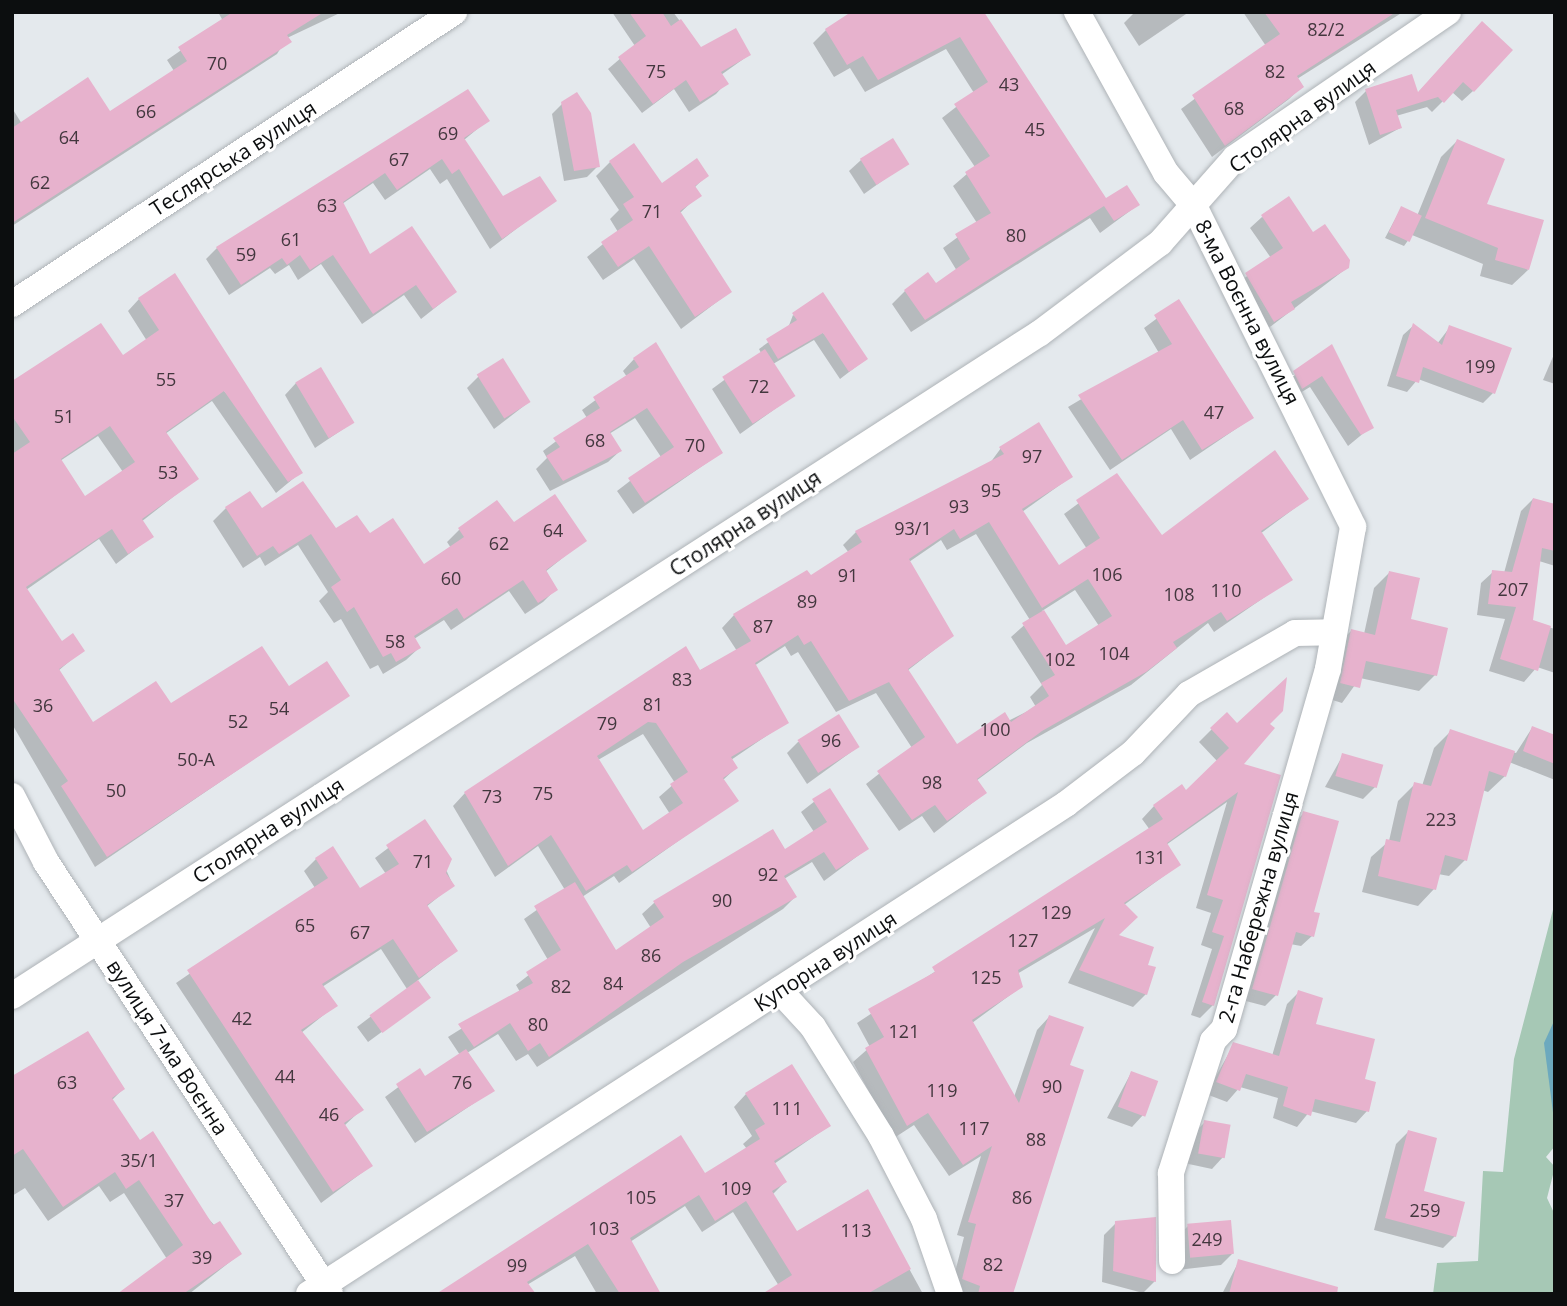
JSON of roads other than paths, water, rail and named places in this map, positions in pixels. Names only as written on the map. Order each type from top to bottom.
[{"type":"street","name":"Теслярська вулиця","points":[[12,304],[454,12]]},
{"type":"street","name":"8-ма Воєнна вулиця","points":[[1077,12],[1166,173],[1194,206],[1353,527],[1334,632]]},
{"type":"street","name":"Столярна вулиця","points":[[12,996],[1040,333],[1160,243],[1235,158],[1448,12]]},
{"type":"street","name":"Купорна вулиця","points":[[321,1291],[1066,804],[1133,753],[1189,694],[1295,633],[1334,632]]},
{"type":"street","name":"2-га Набережна вулиця","points":[[1172,1261],[1171,1172],[1213,1041],[1224,1029],[1334,632]]},
{"type":"street","name":"вулиця 7-ма Воєнна","points":[[12,796],[98,939],[321,1291]]},
{"type":"street","points":[[779,990],[813,1027],[881,1136],[925,1219],[950,1294]]},
{"type":"water","points":[[1555,1019],[1555,1128],[1544,1043]]}]
